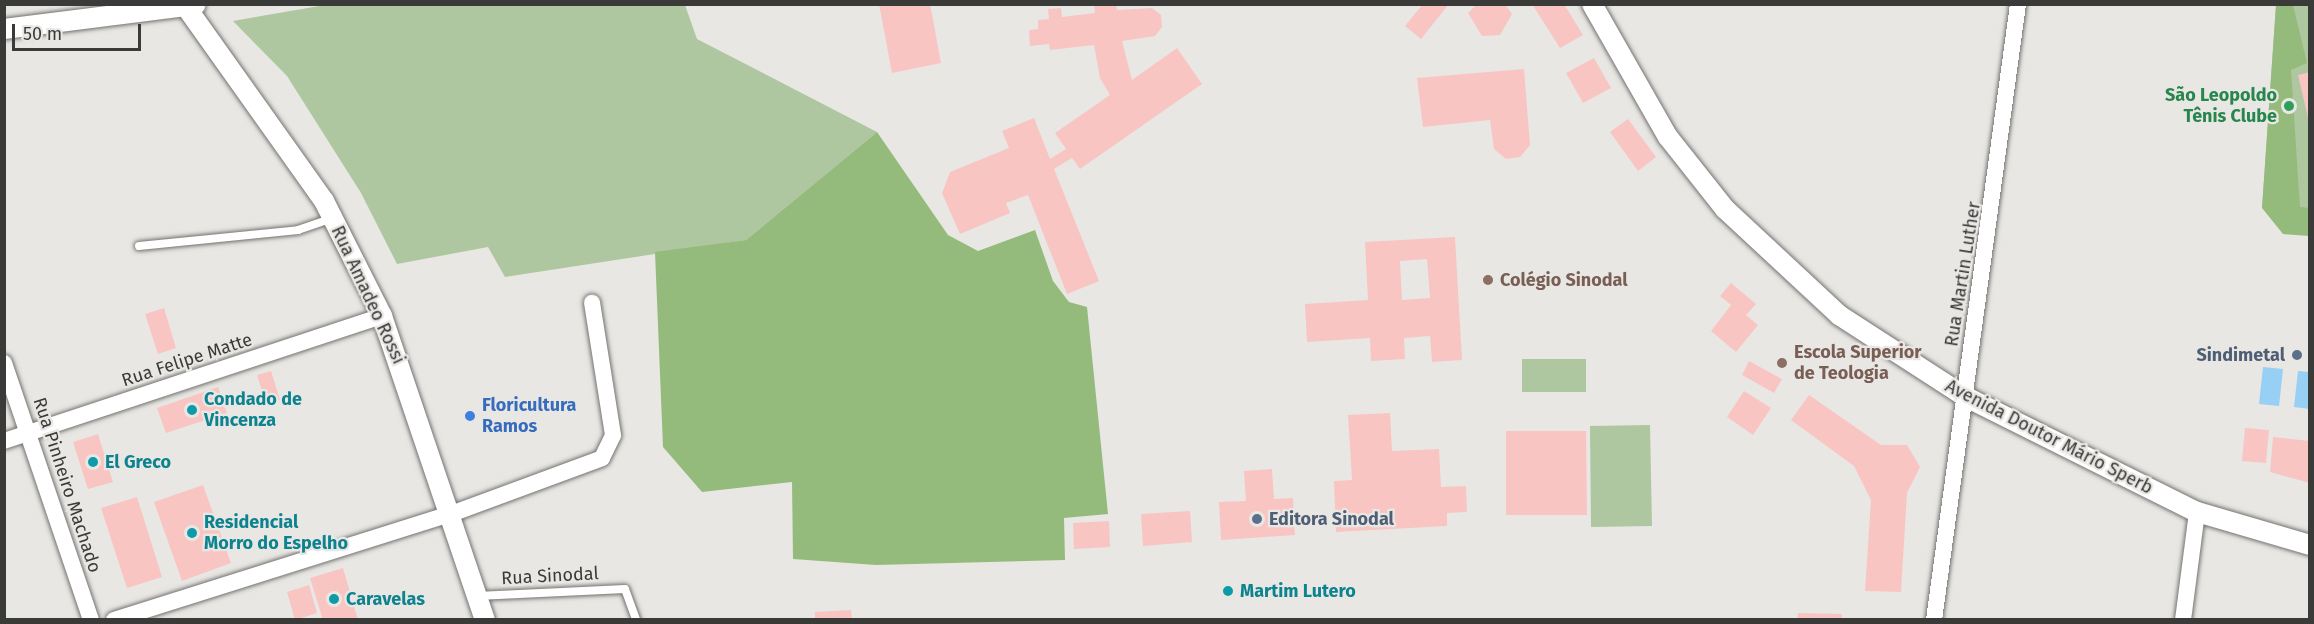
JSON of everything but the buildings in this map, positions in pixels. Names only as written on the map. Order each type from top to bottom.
[{"type":"street","name":"Avenida Doutor Mário Sperb","points":[[1592,4],[1668,137],[1725,209],[1839,315],[1965,396],[2197,512],[2310,545]]},
{"type":"street","name":"Rua Martin Luther","points":[[1934,620],[2018,4]]},
{"type":"street","points":[[4,28],[189,5]]},
{"type":"street","name":"Rua Amadeo Rossi","points":[[189,5],[268,115],[333,218],[382,316],[451,514],[485,620]]},
{"type":"street","points":[[114,620],[451,514],[587,468],[610,447],[613,435],[592,303]]},
{"type":"street","name":"Rua Felipe Matte","points":[[4,441],[382,316]]},
{"type":"street","name":"Rua Pinheiro Machado","points":[[4,363],[30,433],[91,620]]},
{"type":"street","points":[[2183,620],[2197,512]]},
{"type":"lane","points":[[138,246],[298,230],[333,218]]},
{"type":"lane","name":"Rua Sinodal","points":[[477,596],[625,589],[636,620]]},
{"type":"green space","points":[[331,4],[685,5],[697,39],[877,132],[746,240],[505,277],[488,247],[397,264],[361,193],[287,76],[233,21]]},
{"type":"green space","name":"São Leopoldo Tênis Clube","points":[[2276,5],[2309,5],[2309,208],[2262,208]]},
{"type":"green space","name":"São Leopoldo Tênis Clube","points":[[2276,5],[2293,5],[2307,63],[2291,70],[2300,207],[2309,208],[2309,236],[2283,234],[2262,208]]},
{"type":"green space","points":[[877,132],[948,235],[978,251],[1035,230],[1053,281],[1069,302],[1087,307],[1108,514],[1064,518],[1065,560],[876,565],[793,559],[792,482],[702,492],[663,447],[655,252],[746,240]]},
{"type":"green space","points":[[1522,359],[1586,359],[1586,392],[1522,392]]},
{"type":"green space","points":[[1650,425],[1652,526],[1591,527],[1590,426]]},
{"type":"water","points":[[2263,367],[2283,369],[2279,406],[2259,404]]},
{"type":"water","points":[[2298,371],[2309,372],[2309,409],[2294,407]]},
{"type":"place","name":"São Leopoldo Tênis Clube","points":[[2289,106]]},
{"type":"place","name":"Colégio Sinodal","points":[[1488,280]]},
{"type":"place","name":"Sindimetal","points":[[2297,355]]},
{"type":"place","name":"Escola Superior de Teologia","points":[[1782,363]]},
{"type":"place","name":"Condado de Vincenza","points":[[192,410]]},
{"type":"place","name":"Floricultura Ramos","points":[[470,416]]},
{"type":"place","name":"El Greco","points":[[93,462]]},
{"type":"place","name":"Editora Sinodal","points":[[1257,519]]},
{"type":"place","name":"Residencial Morro do Espelho","points":[[192,533]]},
{"type":"place","name":"Martim Lutero","points":[[1228,591]]},
{"type":"place","name":"Caravelas","points":[[334,599]]}]
